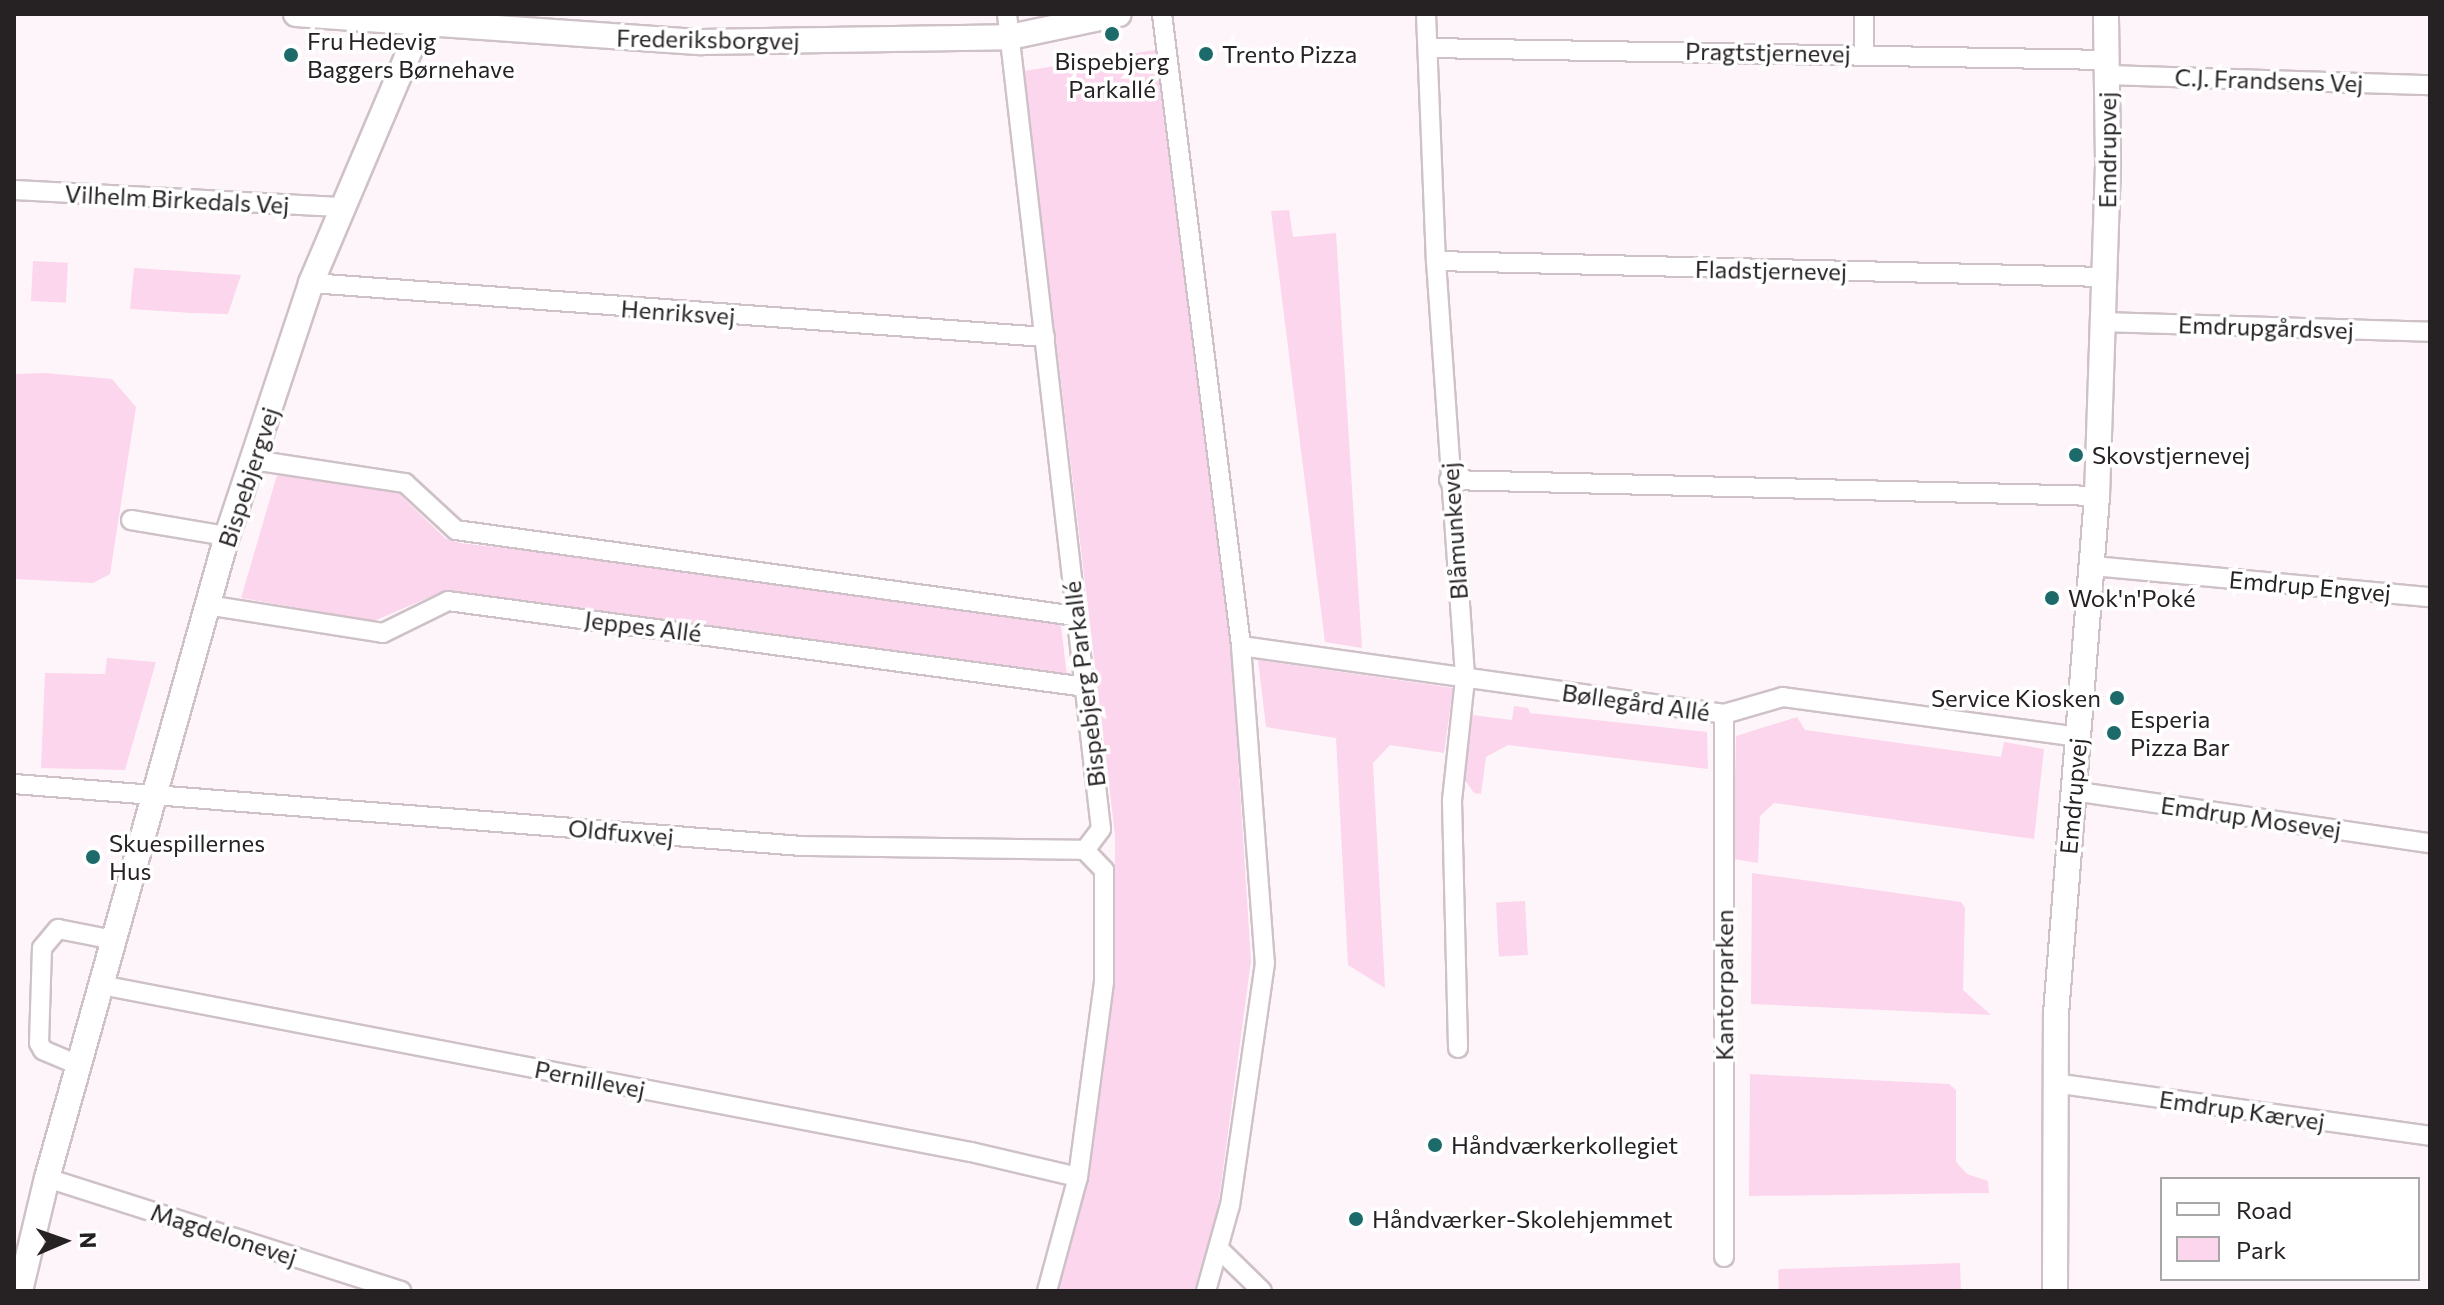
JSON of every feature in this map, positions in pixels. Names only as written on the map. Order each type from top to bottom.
[{"type":"street","name":"Frederiksborgvej","points":[[296,14],[422,20],[701,42],[1008,26],[1119,14]]},
{"type":"street","points":[[1162,14],[1241,646],[1265,963],[1235,1176],[1206,1291]]},
{"type":"street","name":"Blåmunkevej","points":[[1426,14],[1436,261],[1465,679],[1452,801],[1458,1048]]},
{"type":"street","points":[[1864,14],[1864,53]]},
{"type":"street","name":"Emdrupvej","points":[[2055,1291],[2054,1083],[2072,791],[2094,566],[2106,277],[2106,14]]},
{"type":"street","name":"Bispebjergvej","points":[[20,1291],[47,1178],[158,793],[227,536],[311,283],[340,207],[422,20]]},
{"type":"street","name":"Bispebjerg Parkallé","points":[[1008,26],[1101,829],[1085,850]]},
{"type":"street","name":"Pragtstjernevej","points":[[1428,48],[1864,53],[2108,67]]},
{"type":"street","name":"C.J. Frandsens Vej","points":[[2108,67],[2430,85]]},
{"type":"street","name":"Vilhelm Birkedals Vej","points":[[14,190],[340,207]]},
{"type":"street","name":"Fladstjernevej","points":[[1436,261],[2106,277]]},
{"type":"street","name":"Henriksvej","points":[[311,283],[1045,337]]},
{"type":"street","name":"Emdrupgårdsvej","points":[[2102,322],[2430,332]]},
{"type":"street","points":[[253,460],[405,483],[456,530],[1076,616]]},
{"type":"street","points":[[1449,480],[2097,496]]},
{"type":"street","points":[[131,520],[227,536]]},
{"type":"street","name":"Emdrup Engvej","points":[[2094,566],[2430,597]]},
{"type":"street","name":"Jeppes Allé","points":[[207,605],[383,633],[448,601],[1086,687]]},
{"type":"street","name":"Bøllegård Allé","points":[[1241,646],[1724,714],[1783,697],[2077,737]]},
{"type":"street","name":"Kantorparken","points":[[1724,714],[1724,1257]]},
{"type":"street","name":"Oldfuxvej","points":[[14,784],[802,846],[1085,850]]},
{"type":"street","name":"Emdrup Mosevej","points":[[2072,791],[2430,843]]},
{"type":"street","points":[[1047,1291],[1078,1177],[1104,981],[1104,870],[1085,850]]},
{"type":"street","points":[[78,1065],[43,1050],[39,1043],[42,948],[58,929],[114,940]]},
{"type":"street","name":"Pernillevej","points":[[101,985],[971,1152],[1078,1177]]},
{"type":"street","name":"Emdrup Kærvej","points":[[2054,1083],[2430,1136]]},
{"type":"street","name":"Magdelonevej","points":[[47,1178],[401,1291]]},
{"type":"street","points":[[1219,1249],[1262,1291]]},
{"type":"green space","points":[[1155,50],[1230,634],[1251,961],[1218,1207],[1194,1291],[1056,1291],[1084,1191],[1103,1076],[1115,961],[1115,835],[1024,71]]},
{"type":"green space","points":[[1289,210],[1293,237],[1336,233],[1362,648],[1325,642],[1271,211]]},
{"type":"green space","points":[[33,261],[68,263],[66,303],[31,301]]},
{"type":"green space","points":[[134,268],[241,275],[228,314],[130,309]]},
{"type":"green space","points":[[44,373],[112,379],[136,407],[110,574],[93,583],[14,579],[14,374]]},
{"type":"green space","points":[[277,475],[394,489],[446,539],[460,543],[666,567],[1061,625],[1067,677],[446,590],[374,621],[241,598]]},
{"type":"green space","points":[[107,658],[156,662],[125,770],[41,768],[45,673],[105,674]]},
{"type":"green space","points":[[1258,660],[1453,688],[1444,753],[1390,745],[1373,763],[1385,988],[1348,965],[1336,738],[1266,727]]},
{"type":"green space","points":[[1514,706],[1528,708],[1530,713],[1707,732],[1708,769],[1508,745],[1486,757],[1481,794],[1474,793],[1464,779],[1472,715],[1512,720]]},
{"type":"green space","points":[[1797,717],[1805,730],[2001,757],[2004,742],[2044,749],[2034,839],[1774,803],[1760,816],[1758,863],[1733,859],[1736,736]]},
{"type":"green space","points":[[1752,873],[1961,902],[1965,908],[1963,990],[1991,1015],[1751,1004]]},
{"type":"green space","points":[[1525,901],[1528,955],[1499,956],[1496,903]]},
{"type":"green space","points":[[1750,1074],[1949,1084],[1956,1090],[1956,1162],[1967,1174],[1988,1181],[1989,1193],[1749,1196]]},
{"type":"green space","points":[[1960,1263],[1961,1291],[1779,1291],[1778,1269]]},
{"type":"place","name":"Bispebjerg Parkallé","points":[[1112,34]]},
{"type":"place","name":"Trento Pizza","points":[[1206,54]]},
{"type":"place","name":"Fru Hedevig Baggers Børnehave","points":[[291,55]]},
{"type":"place","name":"Skovstjernevej","points":[[2076,455]]},
{"type":"place","name":"Wok'n'Poké","points":[[2052,598]]},
{"type":"place","name":"Service Kiosken","points":[[2117,698]]},
{"type":"place","name":"Esperia Pizza Bar","points":[[2114,733]]},
{"type":"place","name":"Skuespillernes Hus","points":[[93,857]]},
{"type":"place","name":"Håndværkerkollegiet","points":[[1435,1145]]},
{"type":"place","name":"Håndværker-Skolehjemmet","points":[[1356,1219]]}]
